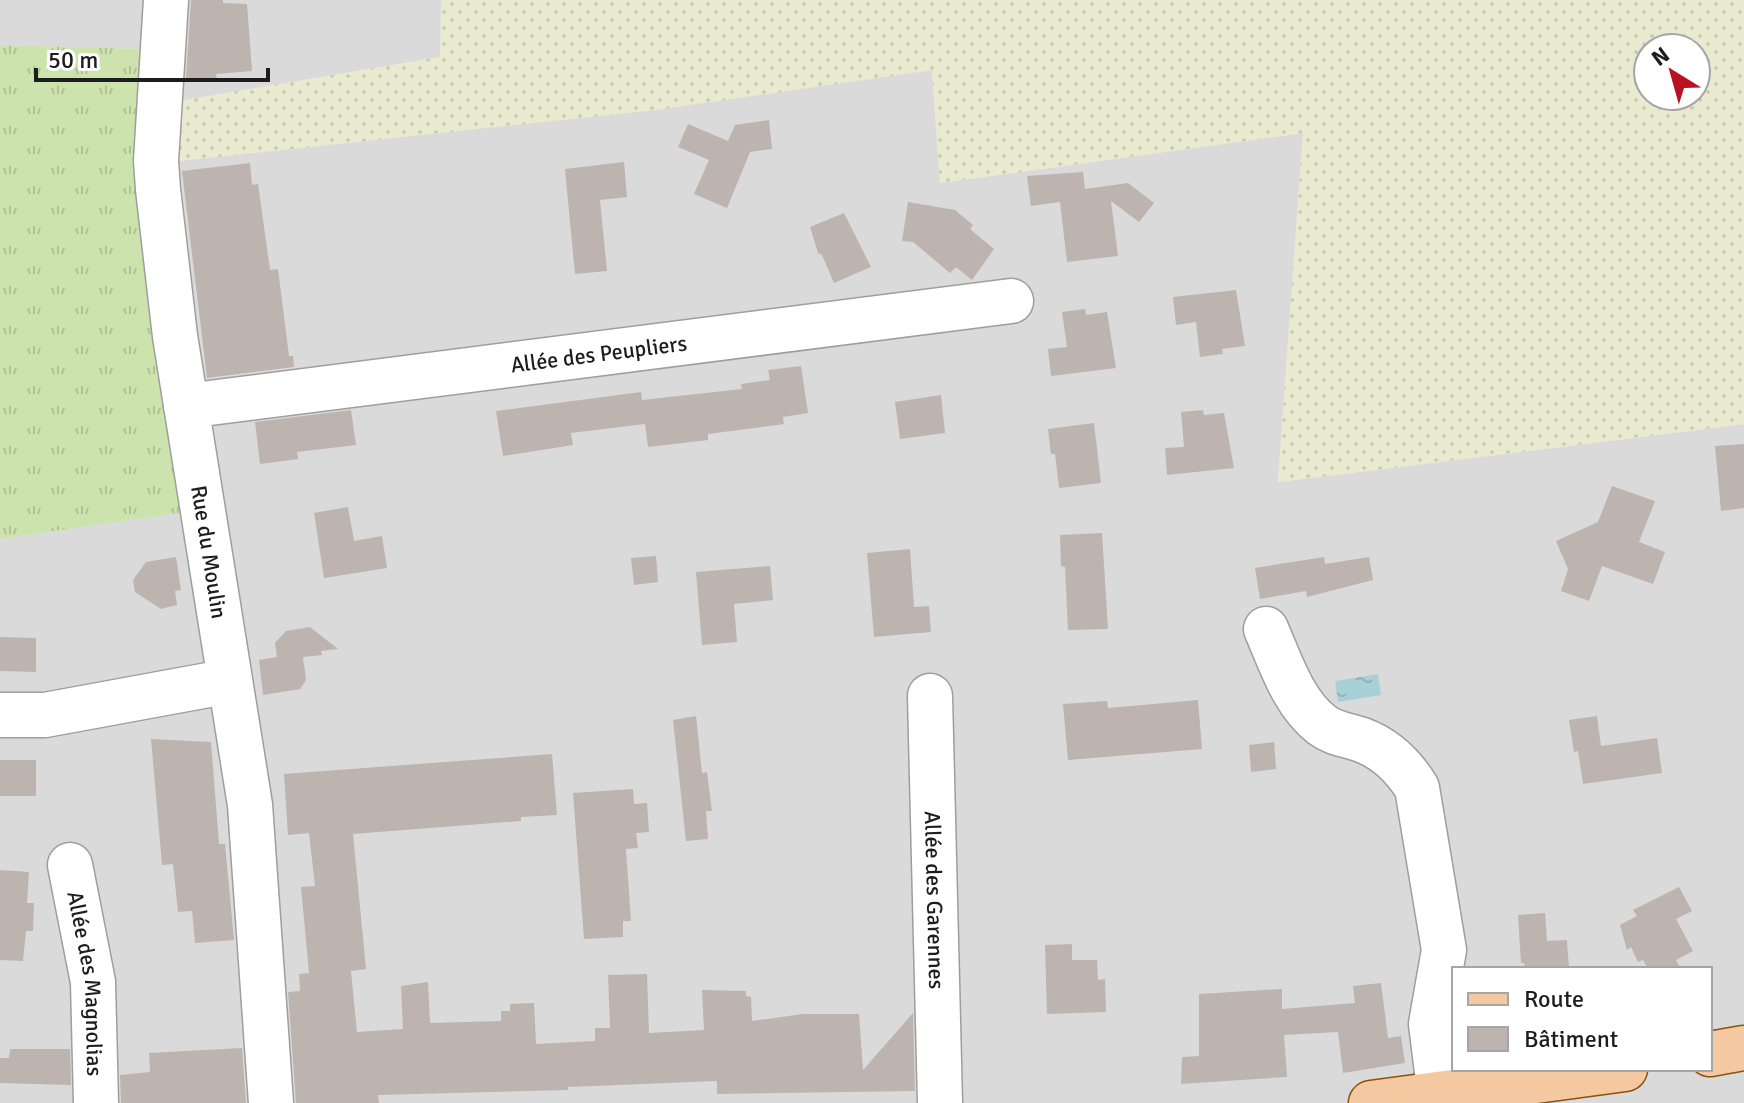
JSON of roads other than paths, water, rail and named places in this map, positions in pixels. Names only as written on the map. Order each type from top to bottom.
[{"type":"main road","points":[[1712,1054],[1744,1048]]},
{"type":"main road","points":[[1371,1103],[1440,1096],[1522,1093],[1616,1071]]},
{"type":"street","name":"Rue du Moulin","points":[[166,0],[156,161],[175,336],[251,817],[271,1103]]},
{"type":"street","name":"Allée des Peupliers","points":[[186,406],[1011,301]]},
{"type":"street","points":[[1266,629],[1292,686],[1316,720],[1333,731],[1364,741],[1387,754],[1406,771],[1417,788],[1444,950],[1431,1024],[1440,1096]]},
{"type":"street","points":[[0,715],[45,715],[230,681]]},
{"type":"street","name":"Allée des Garennes","points":[[930,696],[940,1103]]},
{"type":"street","name":"Allée des Magnolias","points":[[70,865],[93,982],[96,1103]]},
{"type":"water","points":[[1378,674],[1381,695],[1338,702],[1335,681]]}]
